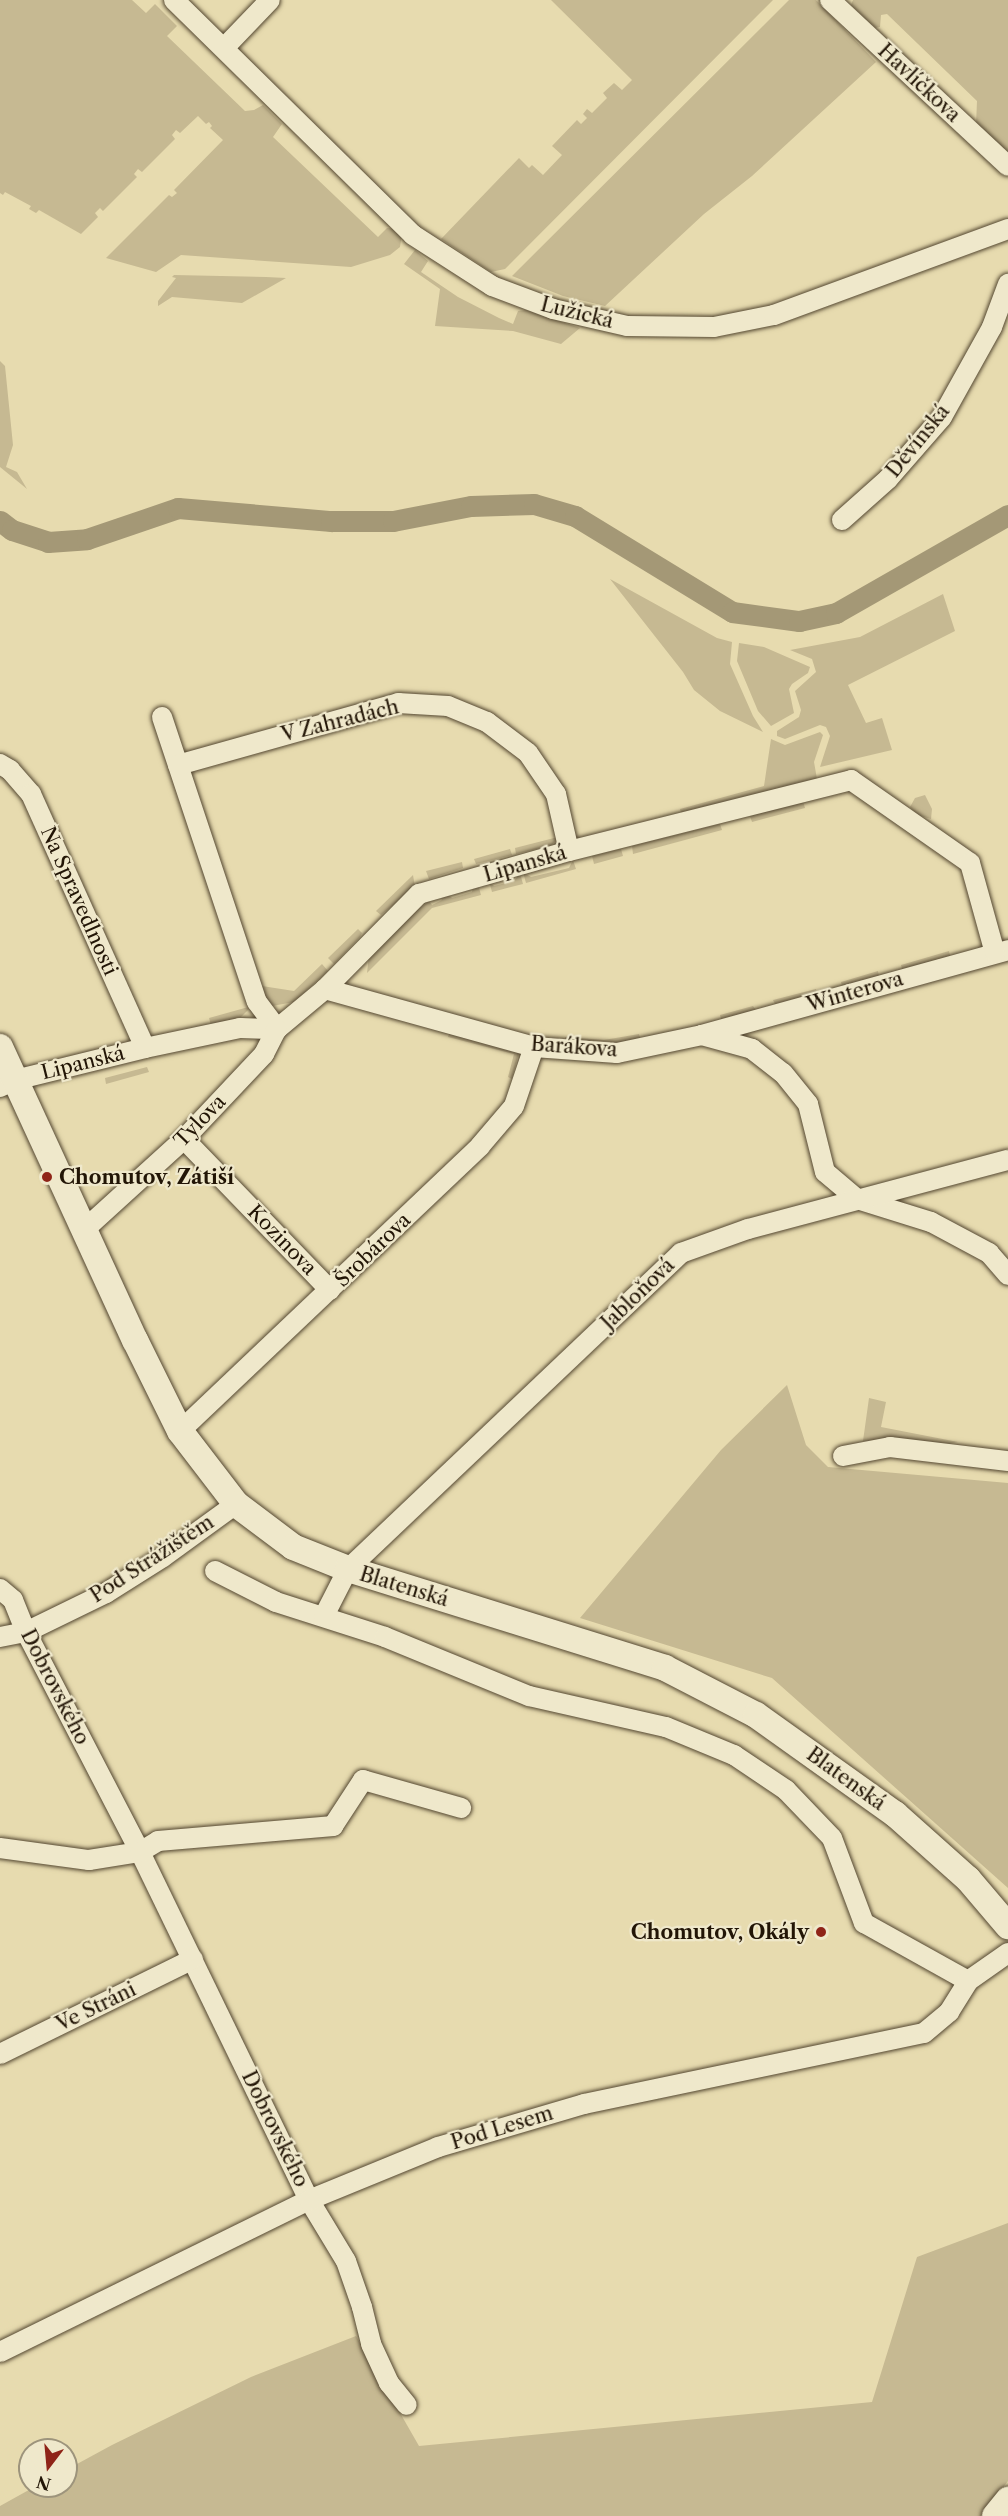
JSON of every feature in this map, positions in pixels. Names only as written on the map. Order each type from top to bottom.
[{"type":"street","name":"Lužická","points":[[174,0],[413,235],[492,286],[553,309],[627,326],[714,327],[774,315],[1008,229]]},
{"type":"street","points":[[224,48],[270,0]]},
{"type":"street","name":"Havlíčkova","points":[[830,0],[1008,166]]},
{"type":"street","name":"Děvínská","points":[[842,520],[888,479],[942,417],[1000,330],[1008,284]]},
{"type":"street","name":"V Zahradách","points":[[178,765],[398,703],[448,706],[487,722],[528,753],[556,794],[569,851]]},
{"type":"street","points":[[162,717],[257,1002],[277,1029]]},
{"type":"street","name":"Na Spravedlnosti","points":[[0,764],[10,770],[31,794],[145,1048]]},
{"type":"street","name":"Lipanská","points":[[8,1083],[145,1048],[240,1028],[277,1029],[325,989],[419,894],[569,851],[851,780],[970,863],[1002,951]]},
{"type":"street","name":"Winterova","points":[[702,1035],[1002,951]]},
{"type":"street","name":"Barákova","points":[[325,989],[534,1047],[618,1053],[702,1035],[752,1049],[783,1073],[808,1104],[825,1172],[857,1199],[931,1222],[989,1253],[1008,1275]]},
{"type":"street","name":"Tylova","points":[[85,1229],[183,1139],[264,1054],[277,1029]]},
{"type":"street","name":"Blatenská","points":[[0,1047],[8,1083],[85,1229],[135,1340],[180,1431],[236,1504],[293,1547],[348,1569],[665,1668],[756,1715],[895,1814],[968,1879],[1008,1926]]},
{"type":"street","name":"Šrobárova","points":[[180,1431],[480,1146],[514,1106],[534,1047]]},
{"type":"street","name":"Kozinova","points":[[183,1139],[330,1290]]},
{"type":"street","name":"Jabloňová","points":[[324,1616],[348,1569],[681,1253],[748,1229],[1008,1160]]},
{"type":"street","points":[[843,1456],[890,1448],[1008,1461]]},
{"type":"street","name":"Pod Strážištěm","points":[[0,1637],[26,1632],[106,1593],[163,1557],[236,1504]]},
{"type":"street","points":[[215,1571],[276,1602],[385,1637],[530,1696],[666,1727],[734,1755],[786,1790],[832,1838],[864,1923],[968,1981]]},
{"type":"street","name":"Dobrovského","points":[[0,1589],[13,1600],[26,1632],[193,1959],[309,2200],[346,2261],[362,2307],[371,2344],[389,2383],[407,2405]]},
{"type":"street","points":[[0,1848],[89,1860],[140,1852],[158,1841],[333,1826],[363,1780],[460,1808]]},
{"type":"street","name":"Pod Lesem","points":[[0,2352],[309,2200],[438,2147],[584,2104],[924,2033],[949,2012],[968,1981],[1008,1953]]},
{"type":"street","name":"Ve Stráni","points":[[0,2054],[193,1959]]},
{"type":"street","points":[[995,2516],[1008,2500]]},
{"type":"shaded area","points":[[0,0],[132,0],[146,13],[155,4],[177,26],[167,36],[245,111],[254,110],[263,105],[282,124],[273,137],[378,237],[387,228],[396,229],[402,234],[400,247],[390,255],[351,267],[181,255],[156,272],[106,258],[169,195],[172,197],[177,193],[174,190],[223,140],[210,128],[212,126],[209,122],[206,124],[198,116],[180,133],[176,130],[172,135],[175,139],[142,172],[138,169],[134,174],[137,177],[103,211],[100,208],[95,213],[98,217],[81,234],[39,210],[36,213],[29,209],[31,206],[5,192],[3,195],[0,193]]},
{"type":"shaded area","points":[[551,0],[773,0],[505,269],[491,272],[441,239],[519,158],[529,168],[532,165],[543,175],[562,155],[552,146],[577,120],[581,124],[587,118],[583,114],[587,109],[592,113],[607,98],[603,93],[614,83],[622,90],[632,80]]},
{"type":"shaded area","points":[[789,0],[816,0],[876,62],[752,176],[704,214],[605,306],[563,296],[512,276]]},
{"type":"shaded area","points":[[853,0],[1008,0],[1008,156],[976,125],[977,101],[887,14],[881,15],[880,27],[875,28],[851,5]]},
{"type":"shaded area","points":[[415,250],[428,261],[421,272],[458,297],[499,318],[513,324],[518,311],[526,310],[580,328],[561,344],[513,331],[435,326],[440,289],[404,264]]},
{"type":"shaded area","points":[[174,275],[286,278],[242,303],[172,297],[158,306],[158,301],[176,278],[172,277]]},
{"type":"shaded area","points":[[0,361],[5,366],[13,445],[6,467],[17,472],[27,489],[0,467]]},
{"type":"shaded area","points":[[610,579],[717,638],[732,642],[730,664],[753,716],[763,732],[720,711],[694,690],[683,672]]},
{"type":"shaded area","points":[[943,594],[955,631],[848,685],[866,723],[882,718],[892,750],[820,767],[830,736],[826,727],[820,725],[785,739],[777,736],[777,731],[799,717],[801,710],[795,691],[816,672],[812,659],[790,650],[860,637]]},
{"type":"shaded area","points":[[739,643],[764,647],[810,667],[808,673],[792,684],[789,689],[794,713],[771,726],[758,711],[737,661]]},
{"type":"shaded area","points":[[820,732],[823,735],[814,762],[817,779],[682,816],[680,809],[764,786],[771,739],[785,745]]},
{"type":"shaded area","points":[[925,795],[932,809],[931,819],[917,815],[910,807],[915,798]]},
{"type":"shaded area","points":[[803,801],[805,808],[752,822],[750,816]]},
{"type":"shaded area","points":[[720,824],[722,830],[633,854],[632,846]]},
{"type":"shaded area","points":[[558,837],[552,845],[516,854],[515,848]]},
{"type":"shaded area","points":[[510,849],[512,855],[476,864],[474,859]]},
{"type":"shaded area","points":[[621,849],[623,856],[594,864],[592,856]]},
{"type":"shaded area","points":[[573,860],[576,869],[526,883],[523,872],[531,877],[569,868]]},
{"type":"shaded area","points":[[462,862],[463,868],[429,879],[426,871]]},
{"type":"shaded area","points":[[520,873],[523,884],[492,892],[489,881],[494,886],[514,881]]},
{"type":"shaded area","points":[[413,875],[415,887],[381,915],[376,911]]},
{"type":"shaded area","points":[[474,884],[478,884],[481,895],[432,908],[367,973],[369,956],[403,921],[429,901],[432,905],[442,900],[440,895],[447,893],[452,898],[472,892]]},
{"type":"shaded area","points":[[358,929],[362,933],[360,937],[334,964],[328,958]]},
{"type":"shaded area","points":[[949,951],[950,956],[902,969],[901,965]]},
{"type":"shaded area","points":[[322,964],[328,971],[294,1002],[272,1006],[264,1000],[262,986],[294,991]]},
{"type":"shaded area","points":[[878,971],[879,976],[842,986],[841,982]]},
{"type":"shaded area","points":[[816,989],[817,993],[775,1004],[773,1000]]},
{"type":"shaded area","points":[[252,1006],[241,1017],[211,1025],[209,1018]]},
{"type":"shaded area","points":[[753,1006],[756,1010],[721,1019],[720,1015]]},
{"type":"shaded area","points":[[450,1031],[519,1052],[512,1079],[508,1077],[514,1054],[448,1037]]},
{"type":"shaded area","points":[[639,1034],[641,1041],[621,1049],[612,1042],[565,1041],[565,1037],[604,1040]]},
{"type":"shaded area","points":[[147,1067],[149,1072],[106,1084],[105,1078]]},
{"type":"shaded area","points":[[787,1385],[806,1445],[828,1467],[1008,1483],[1008,1888],[772,1678],[580,1618],[721,1450]]},
{"type":"shaded area","points":[[869,1398],[886,1402],[881,1427],[958,1442],[923,1449],[889,1442],[863,1441]]},
{"type":"shaded area","points":[[1008,2223],[1008,2481],[981,2516],[0,2516],[0,2506],[18,2496],[18,2498],[78,2498],[78,2463],[251,2377],[356,2336],[419,2446],[872,2402],[917,2257]]},
{"type":"waterway","points":[[0,521],[12,530],[48,542],[87,539],[178,508],[331,521],[393,521],[471,506],[534,504],[575,516],[732,612],[799,621],[836,613],[1008,515]]},
{"type":"place","name":"Chomutov, Zátiší","points":[[47,1177]]},
{"type":"place","name":"Chomutov, Okály","points":[[821,1932]]}]
